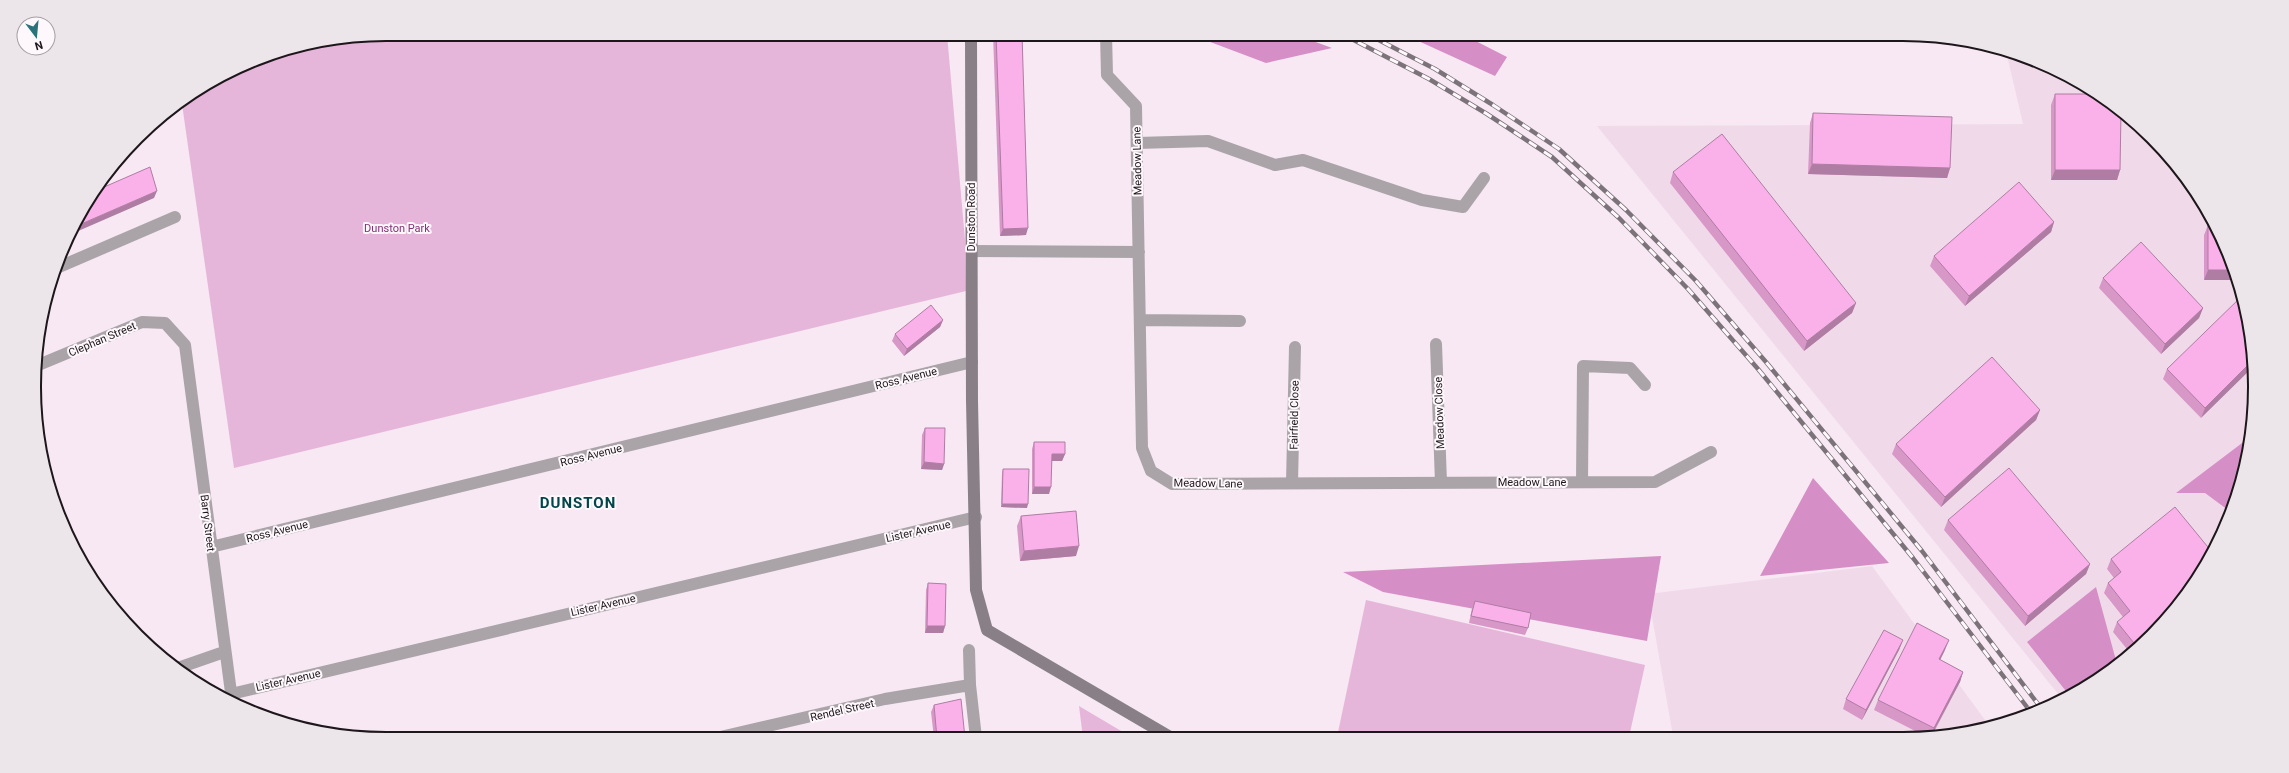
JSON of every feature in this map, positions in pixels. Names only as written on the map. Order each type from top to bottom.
[{"type":"street","name":"Dunston Road","points":[[971,41],[972,401],[976,517],[976,590],[987,630],[1160,732]]},
{"type":"street","name":"Meadow Lane","points":[[1106,41],[1107,74],[1136,106],[1142,448],[1151,470],[1172,484],[1655,482],[1711,452]]},
{"type":"street","points":[[1137,143],[1208,141],[1275,165],[1303,160],[1422,200],[1463,207],[1484,178]]},
{"type":"street","points":[[63,265],[175,217]]},
{"type":"street","points":[[972,251],[1139,252]]},
{"type":"street","points":[[1140,320],[1240,321]]},
{"type":"street","name":"Clephan Street","points":[[42,363],[142,322],[165,323],[185,345]]},
{"type":"street","name":"Meadow Close","points":[[1436,344],[1441,483]]},
{"type":"street","name":"Barry Street","points":[[185,345],[230,694]]},
{"type":"street","name":"Fairfield Close","points":[[1292,483],[1295,348]]},
{"type":"street","name":"Ross Avenue","points":[[211,547],[972,362]]},
{"type":"street","points":[[1582,482],[1583,366],[1630,368],[1645,385]]},
{"type":"street","name":"Lister Avenue","points":[[236,697],[976,517]]},
{"type":"street","points":[[969,650],[970,685],[975,732]]},
{"type":"street","points":[[183,666],[224,652]]},
{"type":"street","name":"Rendel Street","points":[[743,732],[885,700],[970,685]]},
{"type":"shaded area","points":[[1208,41],[1313,41],[1332,48],[1266,63]]},
{"type":"shaded area","points":[[1418,41],[1476,41],[1507,57],[1495,76]]},
{"type":"shaded area","points":[[2007,57],[2035,67],[2075,87],[2113,112],[2147,142],[2177,176],[2190,195],[2202,214],[2222,254],[2230,275],[2241,319],[2247,364],[2248,386],[2245,432],[2236,476],[2222,519],[2202,559],[2177,597],[2147,631],[2113,661],[2075,686],[2058,694],[1597,126],[2023,124]]},
{"type":"shaded area","points":[[2243,442],[2236,476],[2226,509],[2205,493],[2176,493]]},
{"type":"shaded area","points":[[1813,478],[1889,563],[1760,576]]},
{"type":"shaded area","points":[[1661,556],[1647,641],[1383,592],[1343,572]]},
{"type":"shaded area","points":[[1872,566],[1986,721],[1948,729],[1902,732],[1672,732],[1648,594]]},
{"type":"shaded area","points":[[2096,587],[2116,659],[2094,674],[2066,691],[2027,642]]},
{"type":"green space","name":"Dunston Park","points":[[948,41],[965,240],[966,291],[234,468],[183,108],[214,87],[254,67],[275,59],[319,48],[364,42]]},
{"type":"green space","points":[[1366,600],[1645,665],[1630,732],[1338,732]]},
{"type":"green space","points":[[1079,706],[1123,732],[1082,732]]},
{"type":"building","points":[[996,41],[1022,41],[1028,228],[1003,229]]},
{"type":"building","points":[[2055,94],[2086,94],[2121,119],[2120,170],[2055,170]]},
{"type":"building","points":[[1813,113],[1952,117],[1950,168],[1812,164]]},
{"type":"building","points":[[1722,134],[1856,303],[1807,341],[1673,172]]},
{"type":"building","points":[[150,167],[157,191],[82,224],[105,187]]},
{"type":"building","points":[[2019,182],[2054,222],[1969,296],[1934,256]]},
{"type":"building","points":[[2208,226],[2228,270],[2208,270]]},
{"type":"building","points":[[2141,242],[2203,308],[2165,344],[2103,278]]},
{"type":"building","points":[[2237,301],[2245,341],[2247,366],[2205,408],[2167,369]]},
{"type":"building","points":[[931,305],[943,320],[907,349],[895,334]]},
{"type":"building","points":[[1992,357],[2040,410],[1945,497],[1896,444]]},
{"type":"building","points":[[925,428],[945,428],[944,464],[924,462]]},
{"type":"building","points":[[1034,442],[1065,442],[1065,454],[1052,454],[1051,487],[1034,487]]},
{"type":"building","points":[[2009,468],[2090,564],[2028,616],[1948,520]]},
{"type":"building","points":[[1003,469],[1029,469],[1028,504],[1002,504]]},
{"type":"building","points":[[2175,507],[2208,547],[2202,559],[2177,597],[2147,631],[2134,643],[2117,622],[2130,611],[2108,583],[2121,572],[2111,559]]},
{"type":"building","points":[[1076,511],[1079,546],[1024,551],[1021,516]]},
{"type":"building","points":[[928,583],[946,584],[945,626],[927,626]]},
{"type":"building","points":[[1475,601],[1531,613],[1528,628],[1471,616]]},
{"type":"building","points":[[1917,623],[1949,640],[1939,659],[1963,672],[1934,728],[1878,700]]},
{"type":"building","points":[[1884,630],[1903,640],[1866,710],[1846,699]]},
{"type":"building","points":[[961,699],[964,732],[936,732],[934,705]]},
{"type":"railway","points":[[1356,41],[1429,79],[1487,114],[1552,157],[1619,218],[1688,289],[1758,369],[1913,558],[2028,709]]},
{"type":"railway","points":[[1381,41],[1435,69],[1559,149],[1626,210],[1696,281],[1766,362],[1922,551],[2038,704]]},
{"type":"district","name":"DUNSTON","points":[[578,503]]}]
